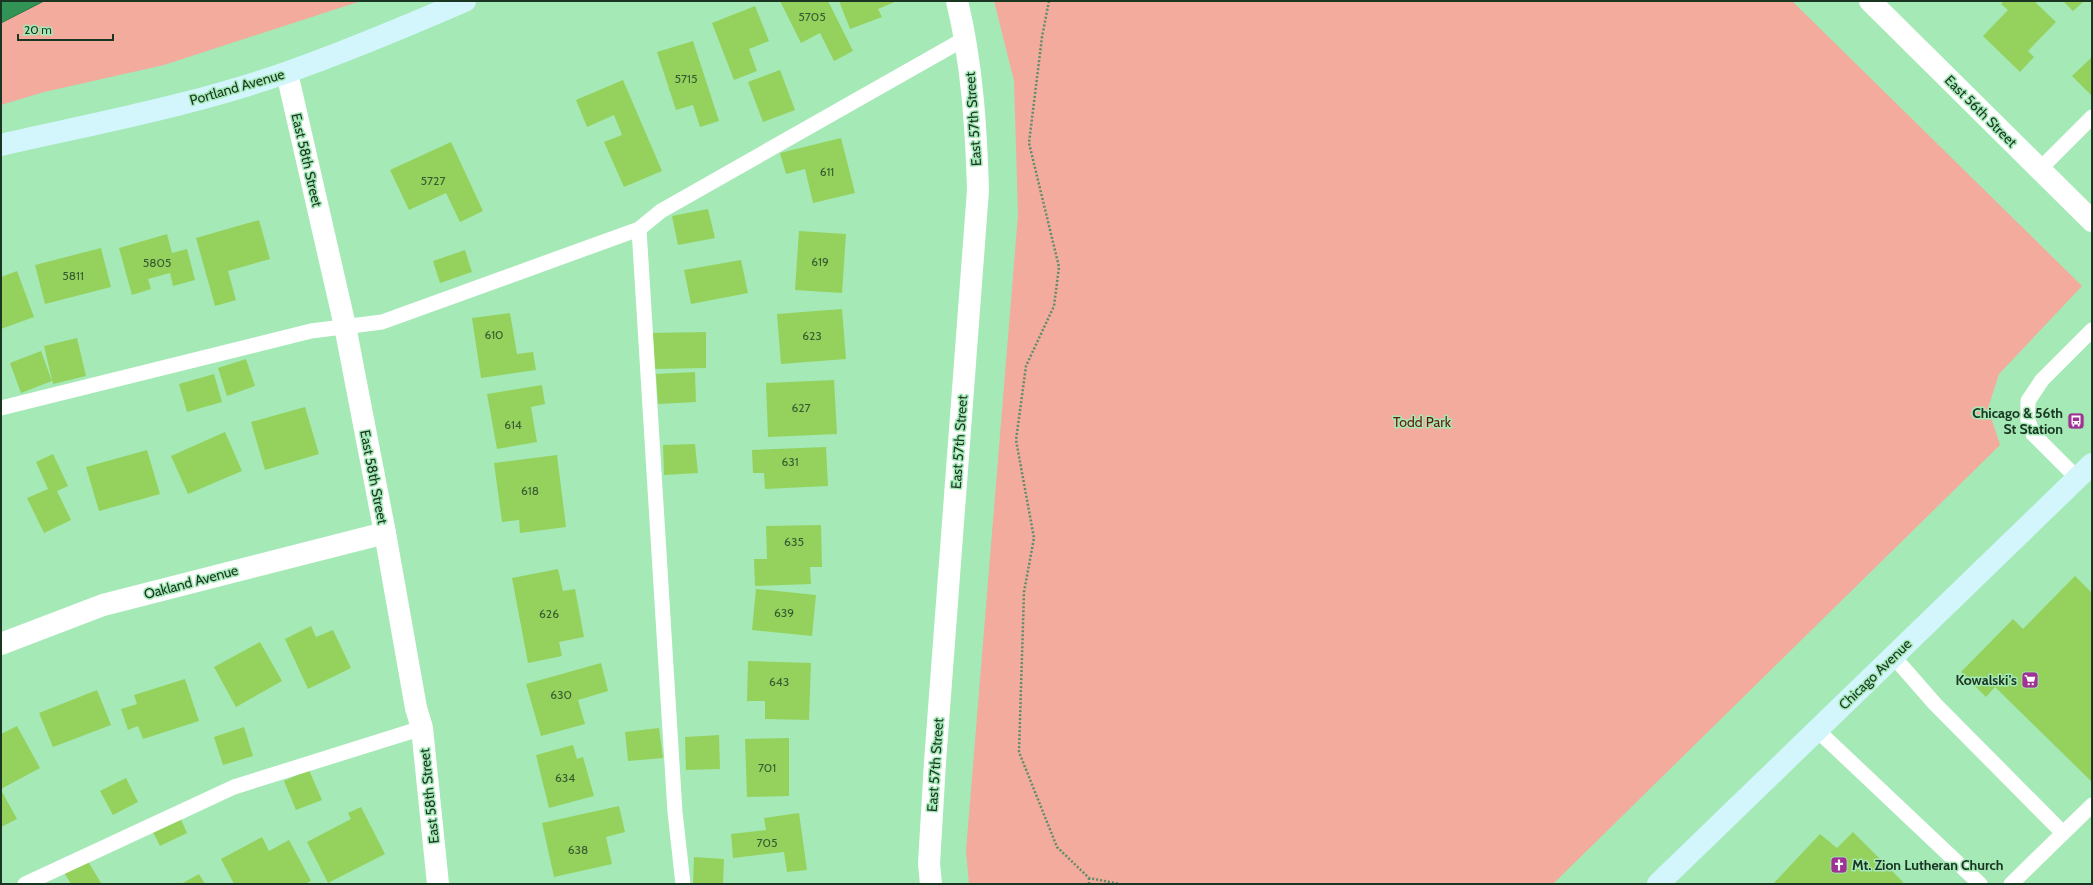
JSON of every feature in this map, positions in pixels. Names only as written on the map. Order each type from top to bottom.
[{"type":"street","name":"Portland Avenue","points":[[1,145],[192,101],[287,73],[374,40],[465,1]]},
{"type":"street","name":"East 57th Street","points":[[931,884],[929,864],[935,762],[978,190],[976,124],[966,38],[957,1]]},
{"type":"street","name":"East 56th Street","points":[[1873,2],[2092,221]]},
{"type":"street","name":"East 58th Street","points":[[287,73],[345,326],[385,533],[416,708],[422,728],[438,884]]},
{"type":"street","name":"Chicago Avenue","points":[[1658,884],[2085,471]]},
{"type":"street","name":"Oakland Avenue","points":[[1,644],[103,605],[385,533]]},
{"type":"lane","points":[[1,408],[310,331],[382,322],[639,229],[661,211],[966,38]]},
{"type":"lane","points":[[2040,169],[2092,117]]},
{"type":"lane","points":[[639,229],[675,812],[683,884]]},
{"type":"lane","points":[[2085,471],[2033,434],[2028,420],[2028,401],[2042,380],[2092,330]]},
{"type":"lane","points":[[1893,656],[1935,704],[2063,833]]},
{"type":"lane","points":[[25,884],[234,787],[422,728]]},
{"type":"lane","points":[[1817,730],[1980,884]]},
{"type":"lane","points":[[2011,884],[2092,805]]},
{"type":"path","points":[[1049,1],[1042,38],[1029,143],[1059,267],[1054,306],[1026,366],[1016,440],[1034,538],[1024,592],[1019,752],[1057,847],[1089,878],[1120,884]]},
{"type":"path","points":[[1089,878],[1089,884]]},
{"type":"green space","points":[[1,1],[361,1],[164,65],[44,92],[1,105]]},
{"type":"green space","name":"Todd Park","points":[[994,1],[1792,1],[2082,286],[1999,374],[1988,408],[2000,445],[1553,884],[969,884],[966,851],[1018,215],[1014,81]]},
{"type":"shaded area","points":[[1,1],[44,1],[1,23]]},
{"type":"building","points":[[780,1],[828,1],[853,51],[834,61],[820,33],[801,43]]},
{"type":"building","points":[[839,1],[897,1],[878,9],[882,17],[850,29]]},
{"type":"building","points":[[2004,1],[2034,1],[2056,22],[2028,51],[2034,57],[2020,72],[1983,36],[2008,10],[2001,4]]},
{"type":"building","points":[[2063,1],[2084,1],[2073,11]]},
{"type":"building","points":[[755,6],[769,41],[749,49],[757,71],[734,80],[712,23]]},
{"type":"building","points":[[693,41],[719,121],[700,127],[693,105],[676,110],[657,52]]},
{"type":"building","points":[[2092,57],[2092,96],[2072,76]]},
{"type":"building","points":[[780,70],[795,110],[763,122],[748,82]]},
{"type":"building","points":[[623,80],[662,171],[624,187],[604,142],[622,135],[614,115],[587,127],[576,100]]},
{"type":"building","points":[[841,138],[855,193],[813,203],[805,169],[786,174],[780,153]]},
{"type":"building","points":[[451,142],[483,211],[460,222],[446,193],[409,210],[390,170]]},
{"type":"building","points":[[708,209],[715,238],[678,245],[672,216]]},
{"type":"building","points":[[259,220],[270,259],[228,271],[236,300],[215,306],[196,238]]},
{"type":"building","points":[[799,231],[846,234],[842,293],[795,290]]},
{"type":"building","points":[[167,234],[172,253],[187,249],[195,280],[173,286],[170,273],[148,279],[151,289],[132,295],[119,248]]},
{"type":"building","points":[[101,248],[111,287],[45,304],[35,265]]},
{"type":"building","points":[[465,250],[472,272],[440,283],[433,261]]},
{"type":"building","points":[[741,260],[748,293],[691,304],[684,270]]},
{"type":"building","points":[[17,271],[34,317],[1,329],[1,277]]},
{"type":"building","points":[[842,309],[846,359],[781,364],[777,314]]},
{"type":"building","points":[[510,313],[517,354],[533,352],[536,370],[481,378],[472,318]]},
{"type":"building","points":[[706,332],[706,368],[652,369],[652,333]]},
{"type":"building","points":[[77,338],[86,376],[53,384],[44,346]]},
{"type":"building","points":[[41,351],[52,381],[21,393],[10,363]]},
{"type":"building","points":[[246,359],[255,386],[227,396],[218,368]]},
{"type":"building","points":[[695,372],[696,402],[658,404],[656,374]]},
{"type":"building","points":[[214,374],[222,402],[187,412],[179,384]]},
{"type":"building","points":[[834,380],[837,434],[768,437],[766,383]]},
{"type":"building","points":[[542,385],[545,404],[531,407],[537,442],[497,449],[487,394]]},
{"type":"building","points":[[305,407],[319,454],[265,470],[251,422]]},
{"type":"building","points":[[225,432],[242,471],[188,494],[171,456]]},
{"type":"building","points":[[695,444],[698,473],[664,475],[663,445]]},
{"type":"building","points":[[826,447],[828,486],[765,489],[764,473],[753,473],[752,450]]},
{"type":"building","points":[[147,450],[160,494],[99,511],[86,467]]},
{"type":"building","points":[[53,454],[68,486],[57,491],[71,520],[44,533],[27,498],[48,489],[36,462]]},
{"type":"building","points":[[557,455],[566,527],[520,533],[519,520],[502,522],[494,463]]},
{"type":"building","points":[[821,525],[822,567],[810,567],[811,584],[755,586],[754,559],[767,559],[766,526]]},
{"type":"building","points":[[558,569],[563,591],[575,589],[584,637],[559,642],[562,656],[528,663],[512,578]]},
{"type":"building","name":"Kowalski's","points":[[2075,576],[2092,593],[2092,782],[1995,687],[1986,697],[1961,672],[2013,619],[2023,629]]},
{"type":"building","points":[[756,589],[816,595],[812,636],[752,630]]},
{"type":"building","points":[[311,626],[316,637],[333,630],[351,668],[308,689],[285,639]]},
{"type":"building","points":[[260,642],[282,681],[236,707],[214,667]]},
{"type":"building","points":[[748,661],[811,663],[809,720],[765,719],[765,701],[747,701]]},
{"type":"building","points":[[601,663],[608,691],[578,700],[585,724],[541,736],[526,684]]},
{"type":"building","points":[[185,679],[199,721],[143,739],[138,726],[128,730],[121,709],[137,704],[134,695]]},
{"type":"building","points":[[97,690],[111,725],[53,747],[39,713]]},
{"type":"building","points":[[17,726],[40,768],[1,789],[1,734]]},
{"type":"building","points":[[244,727],[253,756],[223,765],[214,737]]},
{"type":"building","points":[[659,728],[663,758],[628,761],[625,732]]},
{"type":"building","points":[[719,735],[720,769],[686,770],[685,737]]},
{"type":"building","points":[[789,738],[789,796],[747,797],[745,739]]},
{"type":"building","points":[[573,745],[577,759],[583,757],[594,796],[549,808],[536,755]]},
{"type":"building","points":[[309,770],[322,800],[296,810],[284,781]]},
{"type":"building","points":[[126,778],[138,802],[113,815],[100,791]]},
{"type":"building","points":[[1,790],[17,819],[1,827]]},
{"type":"building","points":[[619,806],[625,832],[606,837],[612,864],[554,877],[542,823]]},
{"type":"building","points":[[361,807],[385,854],[328,883],[307,842],[351,819],[348,813]]},
{"type":"building","points":[[799,813],[807,870],[787,872],[784,852],[733,858],[731,834],[766,830],[764,818]]},
{"type":"building","points":[[179,815],[187,833],[160,846],[151,828]]},
{"type":"building","name":"Mt. Zion Lutheran Church","points":[[1853,832],[1903,882],[1902,884],[1773,884],[1820,834],[1837,848]]},
{"type":"building","points":[[262,837],[269,851],[289,840],[311,881],[304,884],[234,884],[221,859]]},
{"type":"building","points":[[694,857],[724,859],[723,884],[693,884]]},
{"type":"building","points":[[86,858],[101,883],[71,884],[63,871]]},
{"type":"building","points":[[199,874],[205,884],[181,884]]},
{"type":"place","name":"Chicago & 56th St Station","points":[[2076,421]]},
{"type":"place","name":"Kowalski's","points":[[2030,680]]},
{"type":"place","name":"Mt. Zion Lutheran Church","points":[[1839,865]]}]
